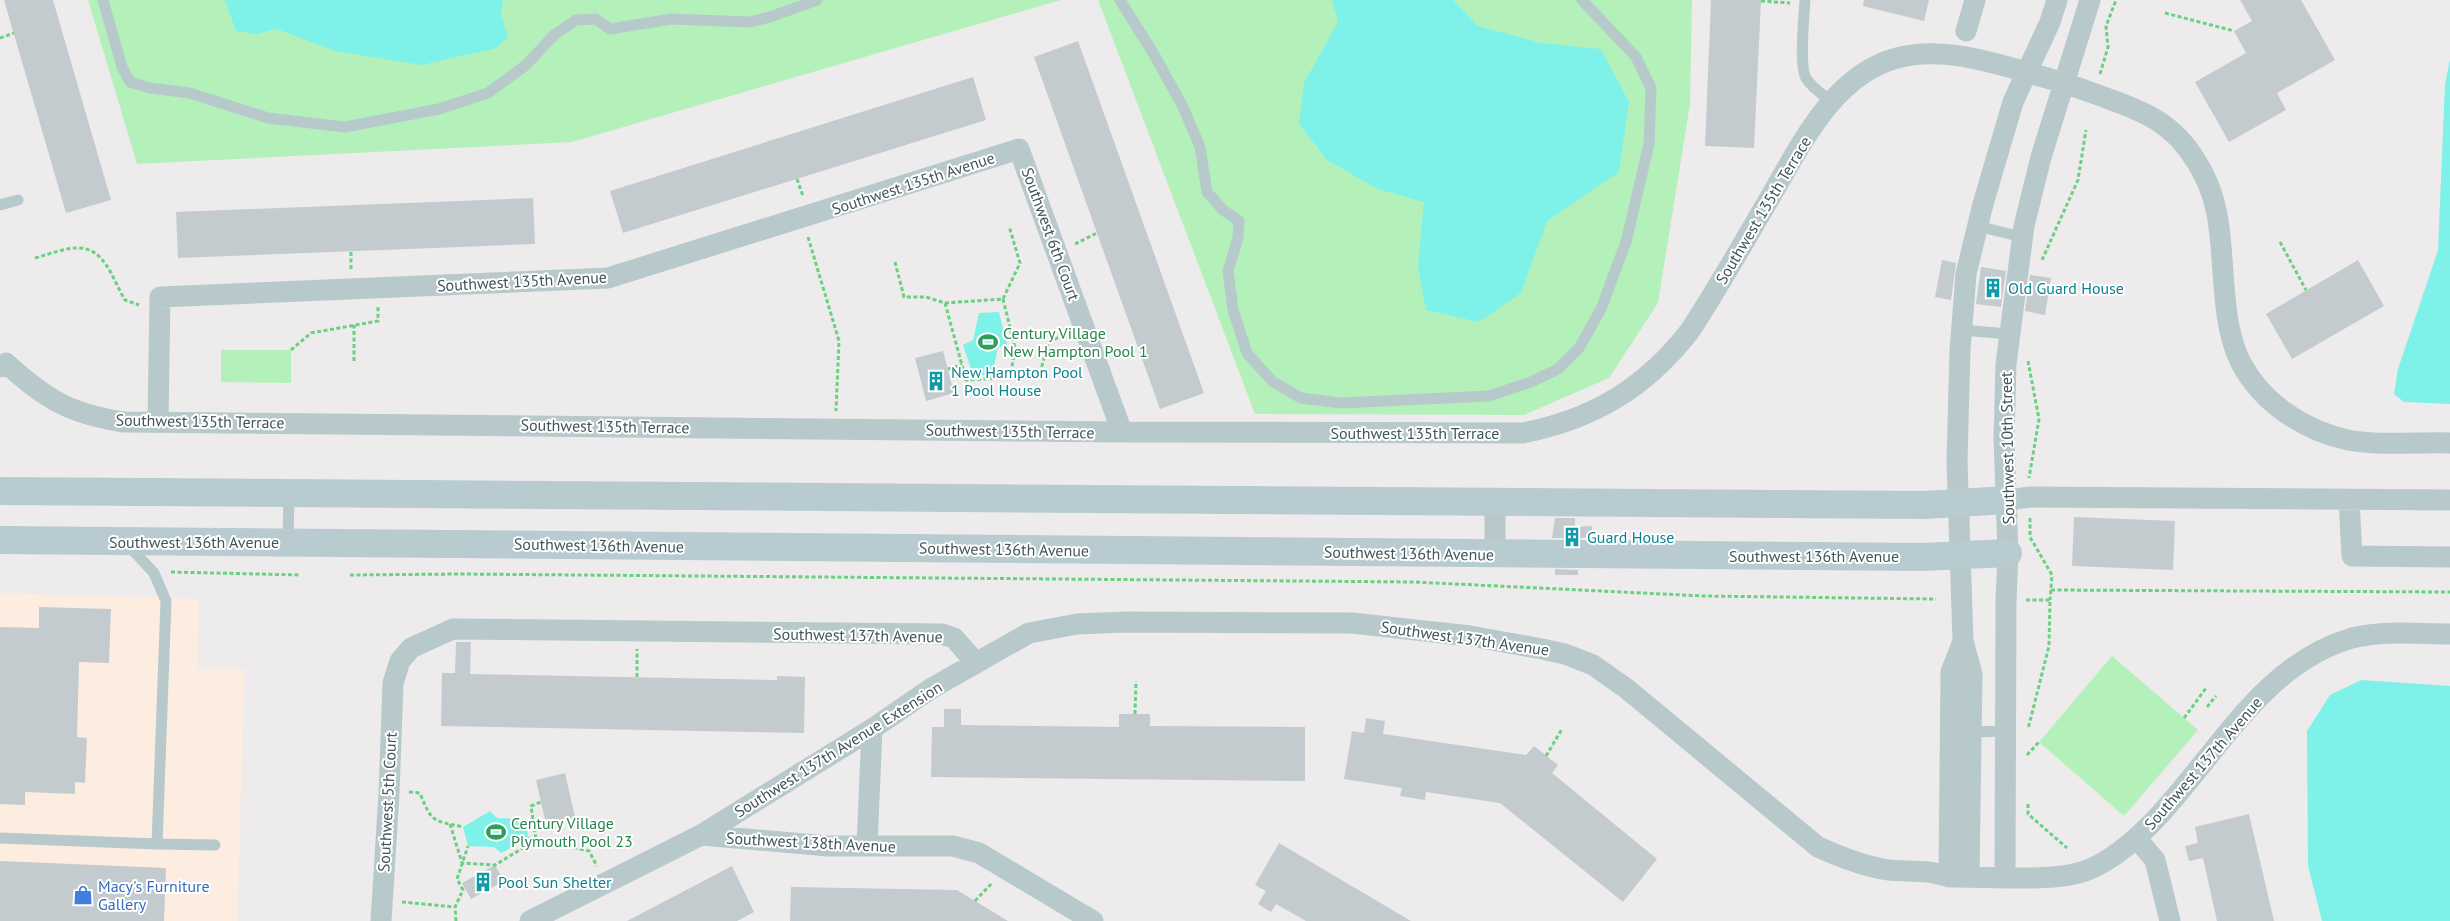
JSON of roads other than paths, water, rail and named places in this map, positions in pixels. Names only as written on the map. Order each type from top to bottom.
[{"type":"street","points":[[1966,31],[1975,0]]},
{"type":"street","points":[[1959,876],[1971,732],[1972,674],[1963,641],[1957,461],[1966,274],[1977,226],[2013,102],[2028,73],[2057,0]]},
{"type":"street","name":"Southwest 10th Street","points":[[2005,876],[2008,553],[2004,438],[2006,364],[2022,237],[2041,157],[2090,0]]},
{"type":"street","name":"Southwest 135th Terrace","points":[[2,360],[32,388],[59,404],[79,413],[124,422],[1122,432],[1523,433],[1551,427],[1586,414],[1630,391],[1677,348],[1701,314],[1809,133],[1832,102],[1860,76],[1897,58],[1931,54],[1962,56],[2065,83],[2140,110],[2156,118],[2184,143],[2208,181],[2221,231],[2225,308],[2232,339],[2241,363],[2269,399],[2299,421],[2317,430],[2348,440],[2450,443]]},
{"type":"street","name":"Southwest 6th Court","points":[[1020,149],[1122,432]]},
{"type":"street","name":"Southwest 135th Avenue","points":[[158,421],[160,297],[608,278],[1020,149]]},
{"type":"street","points":[[0,491],[1958,505],[2030,497],[2450,500]]},
{"type":"street","points":[[2348,500],[2352,556],[2450,557]]},
{"type":"street","points":[[1495,502],[1495,554]]},
{"type":"street","name":"Southwest 136th Avenue","points":[[0,540],[1914,557],[2008,553]]},
{"type":"street","name":"Southwest 137th Avenue","points":[[393,683],[400,661],[411,648],[453,629],[942,634],[954,638],[976,663],[1030,633],[1077,624],[1126,622],[1352,623],[1470,636],[1542,648],[1565,654],[1592,666],[1627,689],[1818,846],[1850,861],[1887,870],[1937,872],[1959,876],[2033,878],[2083,872],[2137,838],[2203,766],[2248,708],[2288,671],[2316,651],[2353,638],[2385,634],[2450,634]]},
{"type":"street","points":[[1959,876],[1951,672],[1963,641]]},
{"type":"street","name":"Southwest 137th Avenue Extension","points":[[701,836],[872,729],[932,688],[976,663]]},
{"type":"street","name":"Southwest 5th Court","points":[[380,921],[389,791],[393,683]]},
{"type":"street","points":[[867,846],[872,729]]},
{"type":"street","points":[[530,921],[701,836]]},
{"type":"street","name":"Southwest 138th Avenue","points":[[701,836],[828,846],[953,846],[979,853],[1093,921]]},
{"type":"street","points":[[2137,838],[2155,860],[2170,921]]},
{"type":"lane","points":[[103,0],[122,68],[130,82],[150,88],[190,93],[268,118],[345,127],[439,109],[488,93],[526,64],[554,35],[576,20],[596,19],[610,29],[671,19],[750,22],[770,18],[817,0]]},
{"type":"lane","points":[[1120,0],[1155,56],[1183,107],[1200,147],[1207,192],[1223,210],[1238,221],[1238,238],[1228,271],[1233,310],[1247,353],[1273,382],[1301,398],[1341,403],[1489,396],[1531,382],[1558,369],[1579,348],[1601,309],[1626,242],[1649,144],[1651,88],[1636,57],[1582,0]]},
{"type":"lane","points":[[1805,2],[1802,56],[1805,77],[1816,90],[1832,102]]},
{"type":"lane","points":[[0,205],[18,200]]},
{"type":"lane","points":[[1977,226],[2022,237]]},
{"type":"lane","points":[[1962,330],[2009,334]]},
{"type":"lane","points":[[288,494],[288,542]]},
{"type":"lane","points":[[124,541],[154,573],[166,601],[157,844]]},
{"type":"lane","points":[[1971,732],[2006,731]]},
{"type":"lane","points":[[0,838],[215,845]]},
{"type":"water","points":[[225,0],[503,0],[501,14],[508,37],[496,48],[422,65],[335,51],[277,29],[256,34],[236,31]]},
{"type":"water","points":[[1332,0],[1453,0],[1478,26],[1541,43],[1601,49],[1629,102],[1619,172],[1547,221],[1521,293],[1479,322],[1426,310],[1418,267],[1424,202],[1378,189],[1327,160],[1299,124],[1304,83],[1338,22]]},
{"type":"water","points":[[2450,59],[2450,404],[2404,402],[2394,394],[2398,369],[2438,250],[2445,84]]},
{"type":"water","name":"Century Village New Hampton Pool 1","points":[[999,312],[1007,344],[998,348],[992,375],[973,375],[963,345],[973,340],[979,313]]},
{"type":"water","points":[[2361,680],[2450,686],[2450,921],[2322,921],[2308,866],[2307,731],[2330,695]]},
{"type":"water","name":"Century Village Plymouth Pool 23","points":[[490,811],[497,818],[524,819],[529,838],[501,853],[494,847],[468,846],[463,827]]},
{"type":"place","name":"Old Guard House","points":[[1993,288]]},
{"type":"place","name":"Century Village New Hampton Pool 1","points":[[988,342]]},
{"type":"place","name":"New Hampton Pool 1 Pool House","points":[[936,381]]},
{"type":"place","name":"Guard House","points":[[1572,537]]},
{"type":"place","name":"Century Village Plymouth Pool 23","points":[[496,832]]},
{"type":"place","name":"Pool Sun Shelter","points":[[483,882]]},
{"type":"place","name":"Macy's Furniture Gallery","points":[[83,895]]}]
